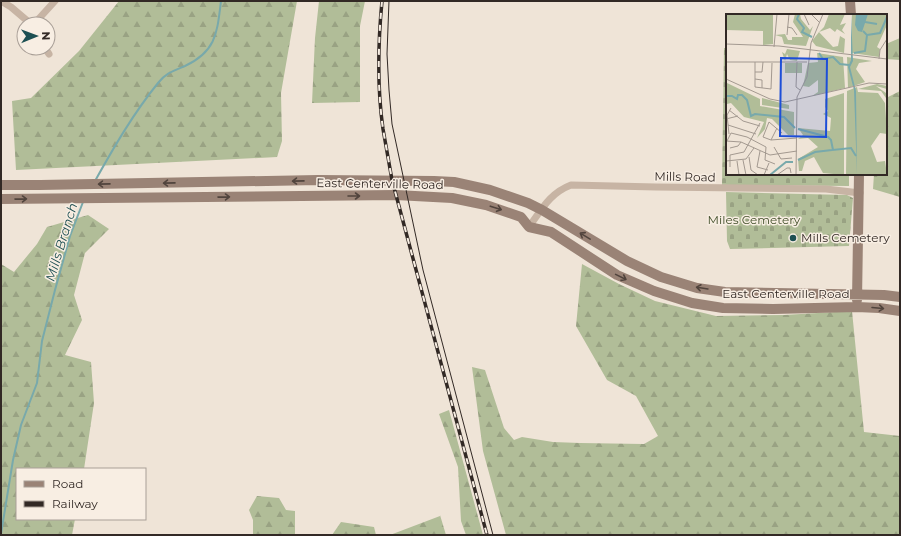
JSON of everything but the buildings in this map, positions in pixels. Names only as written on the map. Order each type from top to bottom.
[{"type":"main road","points":[[850,1],[851,14]]},
{"type":"main road","points":[[857,307],[860,193],[859,175]]},
{"type":"main road","points":[[318,180],[318,196]]},
{"type":"main road","name":"East Centerville Road","points":[[1,184],[40,185],[318,180],[434,181],[490,190],[528,203],[627,261],[661,277],[697,288],[725,292],[857,294],[900,297]]},
{"type":"main road","points":[[195,182],[195,197]]},
{"type":"main road","points":[[470,186],[471,202]]},
{"type":"main road","name":"East Centerville Road","points":[[1,199],[318,196],[412,196],[452,198],[486,205],[521,216],[529,227],[551,232],[617,276],[654,291],[692,303],[723,308],[773,309],[857,307],[900,311]]},
{"type":"street","points":[[1,1],[22,16]]},
{"type":"street","points":[[42,16],[56,1]]},
{"type":"street","name":"Mills Road","points":[[529,227],[553,194],[571,185],[656,188],[826,189],[860,193]]},
{"type":"green space","points":[[119,1],[297,1],[281,93],[282,141],[277,157],[16,170],[12,101],[31,98],[79,51]]},
{"type":"green space","points":[[319,1],[365,1],[360,26],[360,102],[312,103],[315,38]]},
{"type":"green space","points":[[900,38],[900,60],[887,59],[887,44]]},
{"type":"green space","points":[[724,48],[726,48],[726,175],[849,175],[849,186],[722,185]]},
{"type":"green space","points":[[900,91],[900,197],[873,189],[874,175],[887,175],[887,98]]},
{"type":"green space","name":"Miles Cemetery","points":[[726,192],[847,195],[853,198],[849,246],[730,249],[727,241]]},
{"type":"green space","points":[[88,215],[109,229],[85,253],[74,295],[82,320],[65,355],[91,362],[94,403],[84,468],[16,468],[16,520],[75,520],[72,535],[1,535],[1,264],[14,272],[37,244],[47,227]]},
{"type":"green space","points":[[582,264],[655,301],[716,316],[784,315],[852,311],[864,432],[900,436],[900,535],[506,535],[483,451],[472,367],[485,370],[504,428],[514,440],[522,437],[553,442],[644,444],[658,436],[636,396],[607,380],[576,326]]},
{"type":"green space","points":[[449,410],[483,535],[466,535],[461,521],[458,467],[439,414]]},
{"type":"green space","points":[[257,496],[279,498],[286,510],[295,511],[295,535],[253,535],[253,520],[249,510]]},
{"type":"green space","points":[[440,516],[446,535],[390,535]]},
{"type":"green space","points":[[341,522],[374,527],[376,535],[332,535]]},
{"type":"waterway","name":"Mills Branch","points":[[95,181],[132,119],[158,83],[170,73],[196,60],[204,54],[214,40],[221,1]]},
{"type":"waterway","name":"Mills Branch","points":[[1,534],[13,460],[21,425],[37,383],[42,341],[70,236],[83,202]]},
{"type":"waterway","points":[[900,497],[900,505]]},
{"type":"tram line","points":[[389,1],[387,54],[392,124],[423,270],[493,535]]},
{"type":"railway","points":[[382,1],[379,81],[383,129],[392,180],[487,535]]},
{"type":"place","name":"Mills Cemetery","points":[[793,238]]}]
